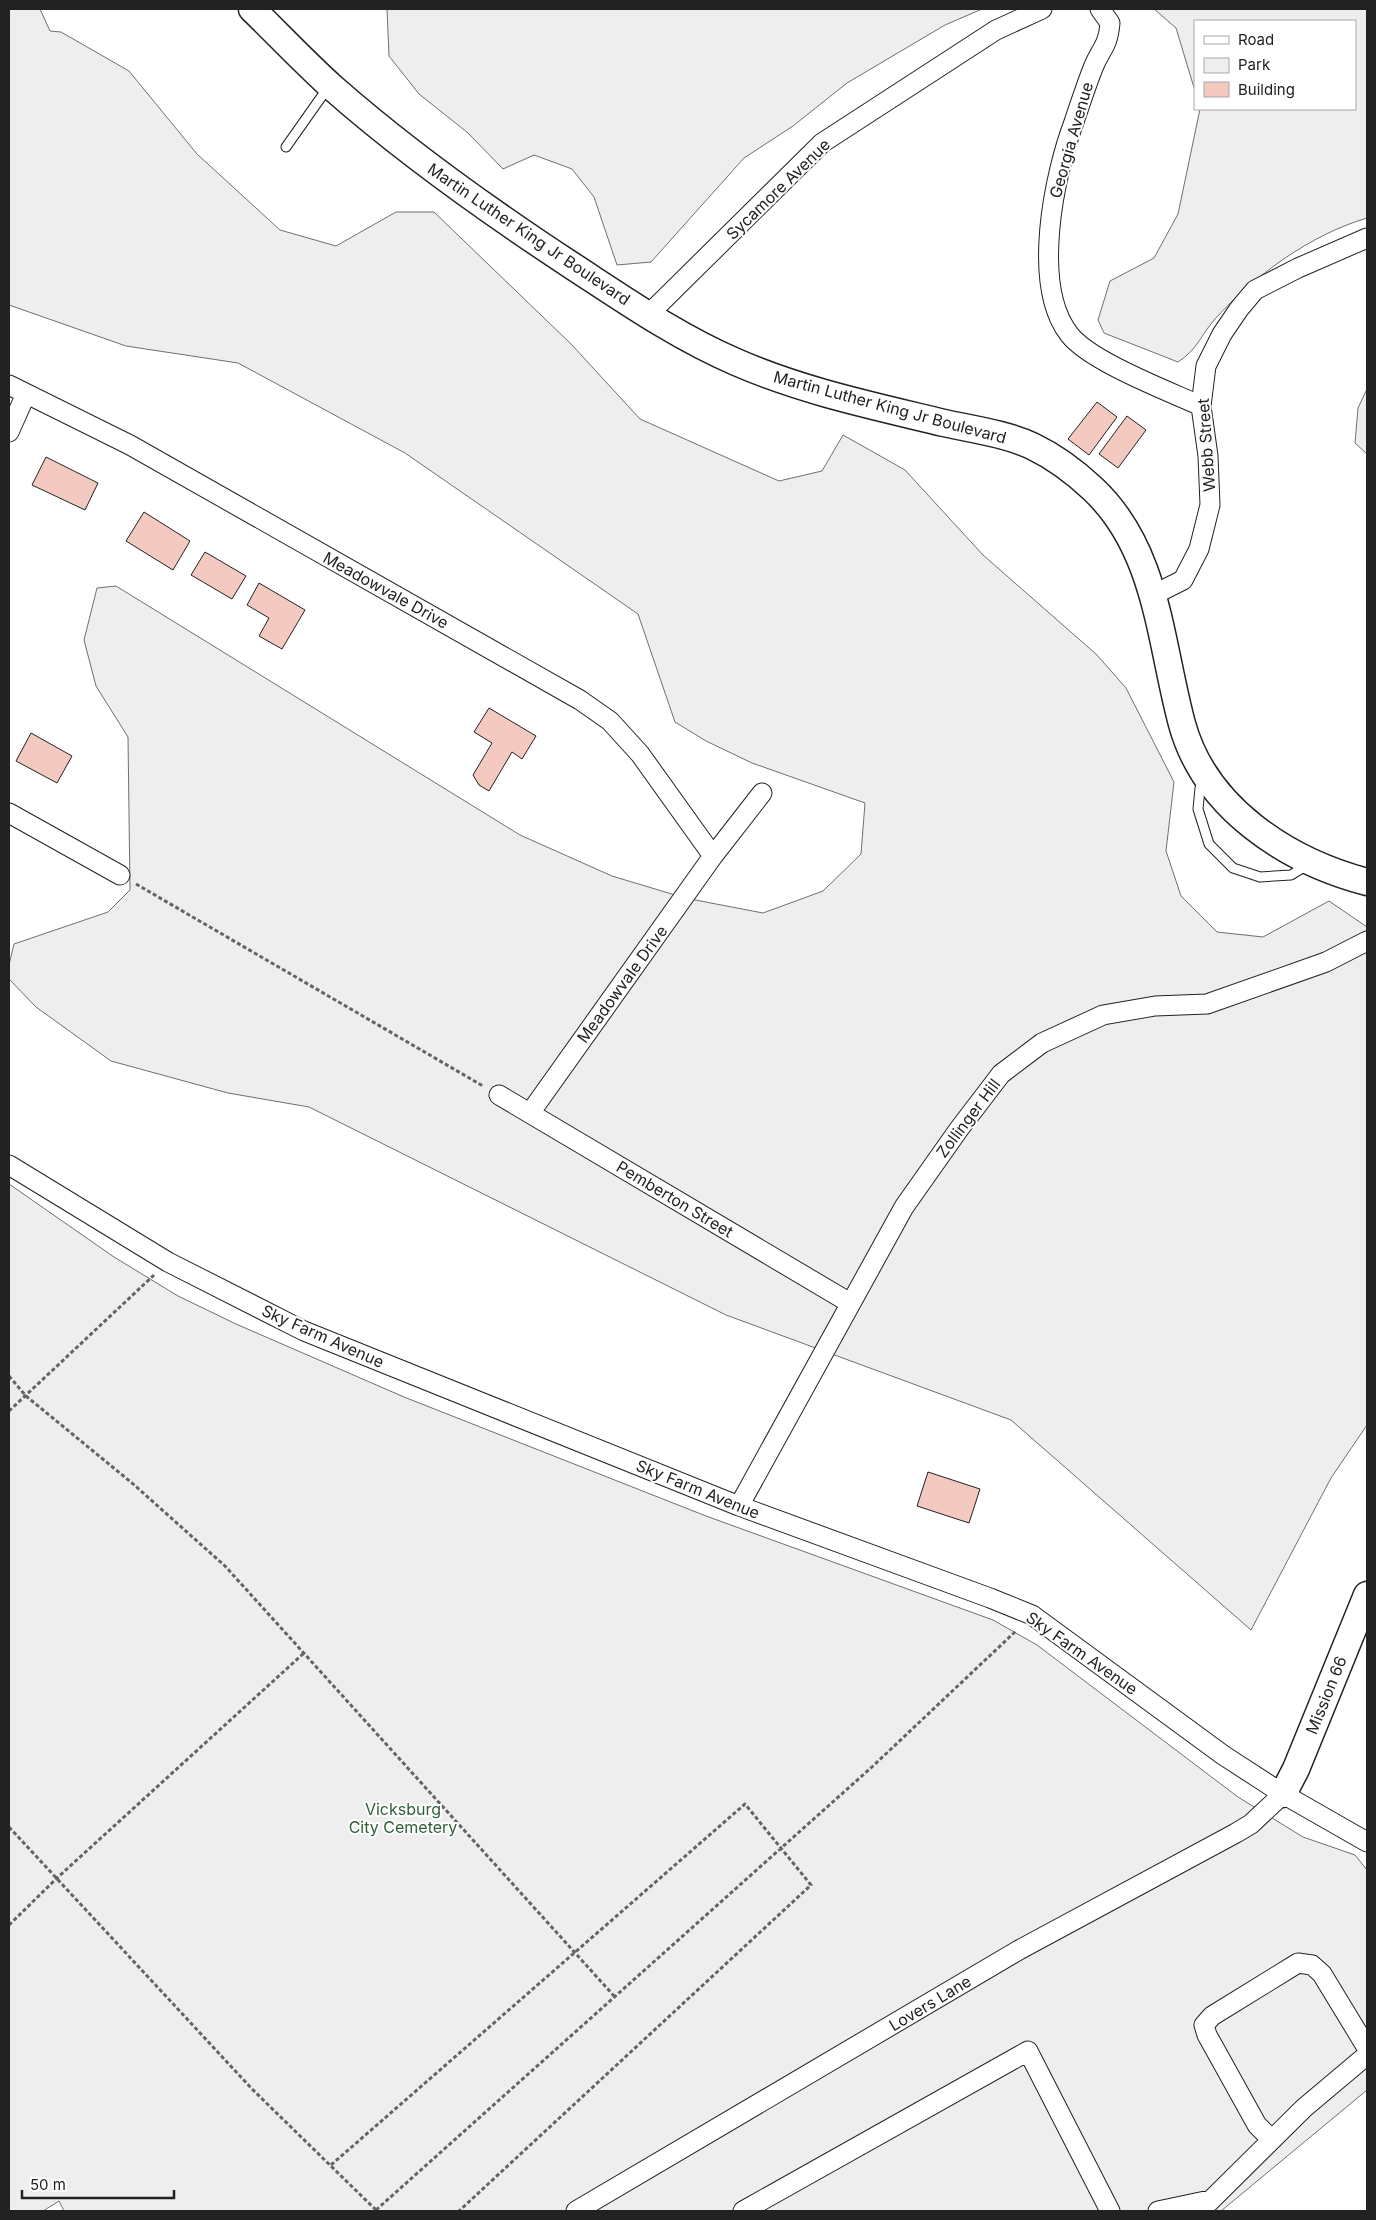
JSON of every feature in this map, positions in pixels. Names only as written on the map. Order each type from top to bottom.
[{"type":"street","name":"Martin Luther King Jr Boulevard","points":[[252,9],[329,85],[436,172],[525,234],[648,315],[703,347],[795,385],[1030,445],[1092,487],[1112,509],[1130,534],[1153,595],[1182,726],[1194,756],[1208,779],[1227,802],[1255,828],[1285,850],[1311,863],[1367,882]]},
{"type":"street","name":"Sycamore Avenue","points":[[648,315],[822,144],[996,30],[1042,9]]},
{"type":"street","name":"Georgia Avenue","points":[[1100,9],[1110,23],[1108,41],[1094,66],[1072,127],[1052,208],[1048,278],[1055,304],[1069,334],[1082,346],[1113,365],[1201,406]]},
{"type":"street","name":"Webb Street","points":[[1153,595],[1183,580],[1199,549],[1210,505],[1208,456],[1201,406],[1206,366],[1222,334],[1255,290],[1298,268],[1367,238]]},
{"type":"street","name":"Meadowvale Drive","points":[[9,386],[130,445],[580,700],[610,721],[640,754],[713,856]]},
{"type":"street","points":[[9,432],[26,394]]},
{"type":"street","name":"Meadowvale Drive","points":[[530,1112],[713,856],[762,793]]},
{"type":"street","points":[[9,813],[120,875]]},
{"type":"street","name":"Zollinger Hill","points":[[739,1506],[904,1207],[959,1129],[1001,1074],[1042,1043],[1103,1015],[1155,1006],[1207,1004],[1326,962],[1367,941]]},
{"type":"street","name":"Pemberton Street","points":[[499,1095],[850,1303]]},
{"type":"street","name":"Sky Farm Avenue","points":[[9,1165],[168,1262],[304,1330],[739,1506],[1032,1615],[1224,1755],[1283,1794],[1367,1842]]},
{"type":"street","name":"Mission 66","points":[[1283,1794],[1296,1769],[1367,1595]]},
{"type":"street","name":"Lovers Lane","points":[[576,2211],[1019,1950],[1236,1833],[1251,1824],[1283,1794]]},
{"type":"street","points":[[1271,2139],[1257,2125],[1207,2035],[1204,2026],[1212,2016],[1298,1962],[1312,1965],[1322,1974],[1367,2048]]},
{"type":"street","points":[[743,2211],[1028,2051],[1110,2211]]},
{"type":"street","points":[[1158,2211],[1203,2208],[1304,2108],[1367,2055]]},
{"type":"lane","points":[[286,147],[329,85]]},
{"type":"lane","points":[[1208,779],[1200,788],[1198,809],[1209,844],[1233,868],[1260,877],[1291,875],[1311,863]]},
{"type":"path","points":[[120,875],[499,1095]]},
{"type":"path","points":[[9,1411],[168,1262]]},
{"type":"path","points":[[9,1376],[26,1396],[132,1483],[225,1566],[615,1996]]},
{"type":"path","points":[[9,1827],[252,2089],[376,2211],[873,1766],[1032,1615]]},
{"type":"path","points":[[9,1925],[57,1878],[304,1653]]},
{"type":"path","points":[[331,2165],[576,1954],[745,1804],[811,1886],[459,2211]]},
{"type":"green space","points":[[9,9],[40,9],[50,31],[61,32],[129,71],[197,154],[280,230],[336,246],[396,212],[434,212],[571,344],[640,419],[779,481],[822,471],[843,435],[905,470],[983,555],[1096,654],[1126,688],[1174,782],[1166,851],[1181,896],[1217,932],[1263,937],[1329,901],[1367,927],[1367,1425],[1331,1478],[1251,1630],[1011,1420],[726,1315],[309,1107],[228,1093],[111,1061],[36,1007],[9,979],[9,965],[14,944],[108,912],[130,890],[128,737],[96,686],[84,640],[97,588],[116,586],[520,835],[612,876],[685,898],[763,913],[823,891],[861,854],[865,803],[752,763],[706,741],[675,722],[638,614],[405,453],[238,363],[126,346],[9,305]]},
{"type":"green space","points":[[387,9],[982,9],[945,25],[847,83],[793,126],[744,158],[651,262],[617,265],[594,197],[572,169],[534,155],[503,169],[468,133],[419,94],[389,56]]},
{"type":"green space","points":[[1154,9],[1367,9],[1367,218],[1346,225],[1304,246],[1266,272],[1215,319],[1195,347],[1178,362],[1104,333],[1098,320],[1110,281],[1154,258],[1178,214],[1200,110],[1356,110],[1356,20],[1194,20],[1194,88],[1176,28]]},
{"type":"green space","points":[[1367,389],[1367,454],[1355,443],[1358,408]]},
{"type":"green space","name":"Vicksburg City Cemetery","points":[[9,1184],[114,1257],[178,1296],[236,1324],[404,1397],[706,1516],[993,1620],[1037,1645],[1238,1797],[1303,1837],[1355,1855],[1367,1870],[1367,2090],[1221,2211],[64,2211],[59,2201],[43,2211],[9,2211]]},
{"type":"building","points":[[1097,402],[1117,417],[1089,455],[1068,439]]},
{"type":"building","points":[[1127,416],[1146,430],[1118,468],[1099,454]]},
{"type":"building","points":[[46,457],[98,483],[85,510],[32,485]]},
{"type":"building","points":[[144,512],[190,541],[173,570],[126,541]]},
{"type":"building","points":[[205,552],[246,576],[232,599],[191,575]]},
{"type":"building","points":[[259,583],[305,610],[282,649],[259,636],[269,618],[247,605]]},
{"type":"building","points":[[489,708],[536,736],[522,759],[512,752],[489,791],[479,785],[473,775],[492,743],[474,732]]},
{"type":"building","points":[[31,733],[72,756],[57,783],[16,761]]},
{"type":"building","points":[[928,1472],[980,1489],[969,1523],[917,1506]]}]
